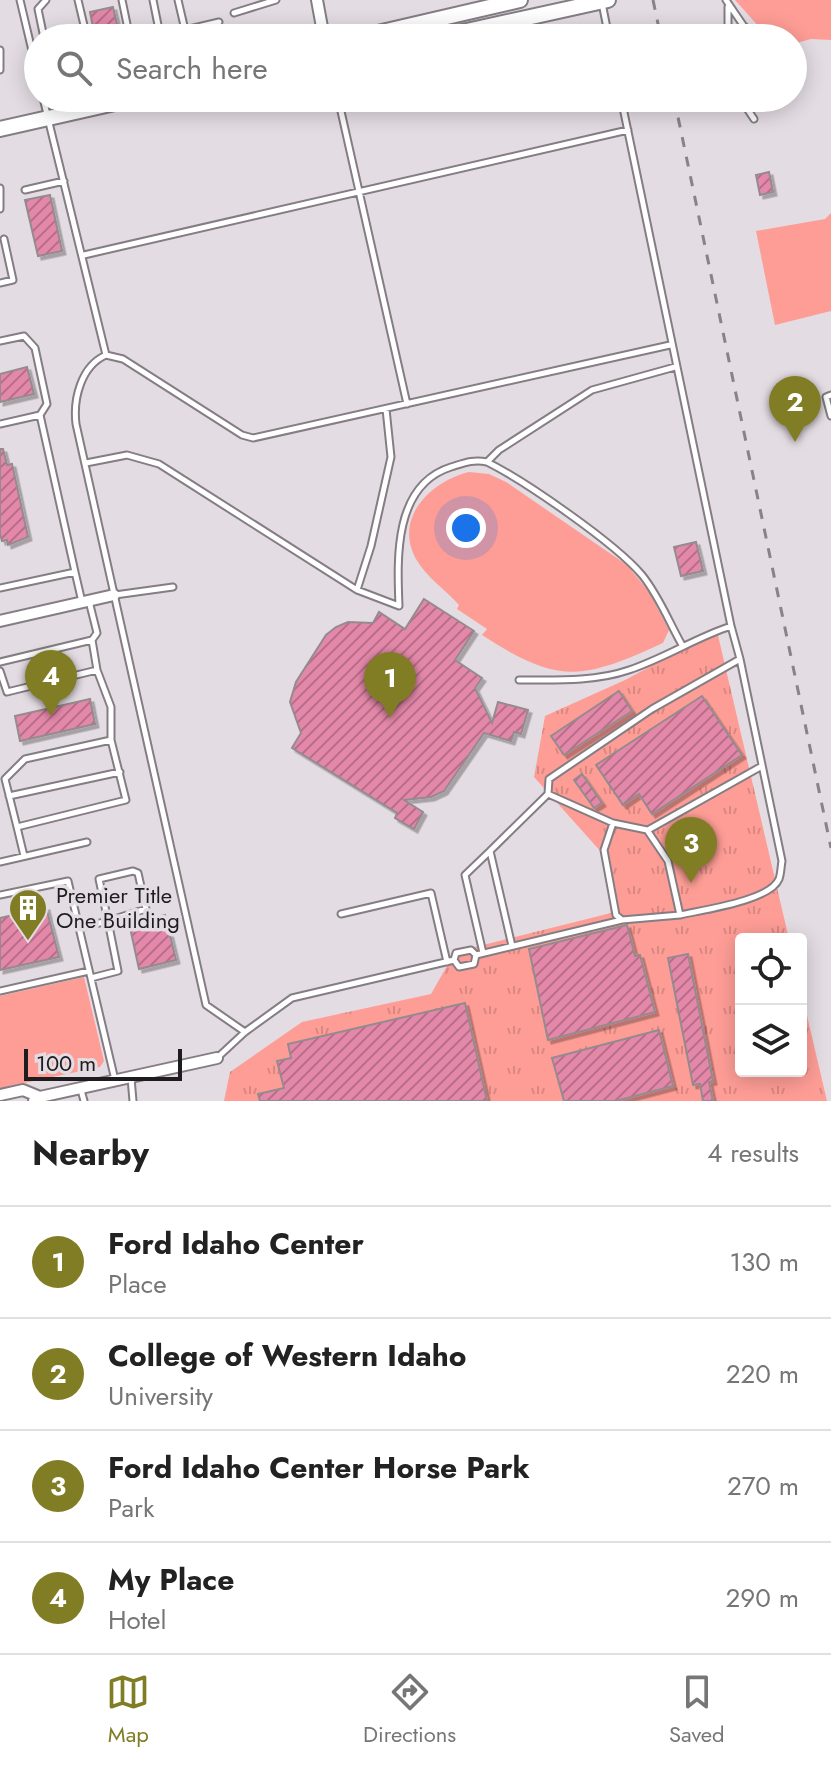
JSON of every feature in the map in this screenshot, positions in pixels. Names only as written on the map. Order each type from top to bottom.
[{"type":"main road","points":[[416,24],[520,0]]},
{"type":"main road","points":[[499,24],[605,1]]},
{"type":"main road","points":[[0,129],[78,112]]},
{"type":"street","points":[[317,0],[321,24]]},
{"type":"street","points":[[0,621],[114,595]]},
{"type":"street","points":[[0,1095],[23,1090],[37,1099],[58,1098],[81,1089],[217,1058]]},
{"type":"lane","points":[[20,0],[26,24]]},
{"type":"lane","points":[[41,24],[38,9],[46,0]]},
{"type":"lane","points":[[78,0],[84,24]]},
{"type":"lane","points":[[122,0],[127,24]]},
{"type":"lane","points":[[153,0],[158,24]]},
{"type":"lane","points":[[178,0],[184,24]]},
{"type":"lane","points":[[234,13],[276,0]]},
{"type":"lane","points":[[605,1],[607,24]]},
{"type":"lane","points":[[727,3],[728,24]]},
{"type":"lane","points":[[727,3],[745,24]]},
{"type":"lane","points":[[210,24],[219,22]]},
{"type":"lane","points":[[0,50],[0,70]]},
{"type":"lane","points":[[46,112],[84,255],[106,355]]},
{"type":"lane","points":[[341,112],[407,404]]},
{"type":"lane","points":[[217,1058],[245,1032],[292,998],[451,961],[456,953],[471,950],[479,954],[622,920],[680,915],[749,899],[773,887],[779,879],[782,861],[670,345],[624,112]]},
{"type":"lane","points":[[749,112],[754,119]]},
{"type":"lane","points":[[84,255],[628,130]]},
{"type":"lane","points":[[25,190],[64,181]]},
{"type":"lane","points":[[0,188],[0,209]]},
{"type":"lane","points":[[0,283],[13,280],[4,239]]},
{"type":"lane","points":[[0,341],[24,336],[35,348],[47,404],[40,415],[0,424]]},
{"type":"lane","points":[[106,355],[123,359],[220,422],[253,438],[670,345]]},
{"type":"lane","points":[[106,355],[85,375],[77,394],[76,424],[206,1005],[245,1032]]},
{"type":"lane","points":[[487,462],[499,450],[592,390],[675,367]]},
{"type":"lane","points":[[831,395],[826,397],[831,416]]},
{"type":"lane","points":[[357,590],[371,546],[391,457],[386,409]]},
{"type":"lane","points":[[0,662],[92,640],[97,633],[75,572],[40,415]]},
{"type":"lane","points":[[86,463],[127,455],[159,464],[357,590],[399,606],[397,558],[412,494],[437,471],[475,459],[487,462],[611,547],[640,573],[682,645]]},
{"type":"lane","points":[[0,588],[75,572]]},
{"type":"lane","points":[[114,595],[173,587]]},
{"type":"lane","points":[[519,680],[581,680],[627,671],[731,626]]},
{"type":"lane","points":[[17,827],[126,800],[111,740],[111,707],[97,670],[92,640]]},
{"type":"lane","points":[[341,914],[431,893],[451,961],[459,967],[474,964],[479,954],[465,875],[548,794],[549,779],[652,709],[740,659]]},
{"type":"lane","points":[[0,671],[7,692],[97,670]]},
{"type":"lane","points":[[24,856],[5,779],[25,759],[111,740]]},
{"type":"lane","points":[[548,794],[613,823],[647,830],[762,766]]},
{"type":"lane","points":[[9,796],[120,772]]},
{"type":"lane","points":[[613,823],[604,850],[616,915],[622,920]]},
{"type":"lane","points":[[647,830],[668,861],[680,915]]},
{"type":"lane","points":[[0,862],[87,842]]},
{"type":"lane","points":[[490,851],[512,946]]},
{"type":"lane","points":[[79,928],[108,921],[145,911],[136,872],[99,879],[108,921],[118,971],[91,978]]},
{"type":"lane","points":[[0,895],[68,881],[115,1081]]},
{"type":"lane","points":[[0,991],[89,971]]},
{"type":"lane","points":[[131,1077],[133,1101]]},
{"type":"lane","points":[[81,1089],[84,1101]]},
{"type":"green space","points":[[735,0],[831,0],[831,40],[807,40],[807,24],[756,24]]},
{"type":"green space","points":[[831,213],[831,311],[775,325],[756,231],[825,219]]},
{"type":"green space","points":[[469,472],[489,474],[506,482],[627,565],[649,592],[669,630],[663,643],[611,664],[571,672],[531,663],[482,635],[487,629],[457,609],[459,605],[420,566],[410,544],[409,529],[420,503],[442,483]]},
{"type":"green space","points":[[717,631],[788,933],[735,933],[735,1077],[807,1077],[807,1016],[827,1101],[224,1101],[230,1072],[302,1022],[431,994],[455,952],[611,913],[602,853],[534,777],[545,716],[625,680]]},
{"type":"green space","points":[[84,977],[104,1061],[100,1067],[0,1088],[0,996]]},
{"type":"building","points":[[113,7],[117,24],[92,24],[90,12]]},
{"type":"building","points":[[769,172],[773,192],[760,195],[756,175]]},
{"type":"building","points":[[50,195],[62,251],[38,256],[25,200]]},
{"type":"building","points":[[27,367],[34,394],[0,402],[0,374]]},
{"type":"building","points":[[0,449],[3,449],[7,465],[12,464],[28,537],[8,545],[7,540],[2,541],[0,534]]},
{"type":"building","points":[[696,542],[703,571],[681,576],[674,547]]},
{"type":"building","points":[[424,599],[474,631],[455,660],[482,678],[475,688],[492,723],[498,702],[528,710],[521,734],[514,732],[511,741],[484,733],[444,791],[431,797],[404,800],[423,812],[414,829],[395,818],[397,813],[292,748],[301,733],[290,702],[296,682],[326,635],[336,627],[348,622],[373,623],[379,612],[405,629]]},
{"type":"building","points":[[619,691],[632,711],[564,755],[551,736]]},
{"type":"building","points":[[702,696],[742,755],[652,814],[639,794],[623,805],[596,765]]},
{"type":"building","points":[[90,699],[95,724],[20,741],[15,716]]},
{"type":"building","points":[[582,774],[602,803],[594,808],[574,780]]},
{"type":"building","name":"Premier Title One Building","points":[[46,907],[59,957],[0,970],[0,918]]},
{"type":"building","points":[[165,915],[176,960],[139,969],[129,923]]},
{"type":"building","points":[[627,925],[635,956],[640,955],[655,1012],[548,1040],[529,949]]},
{"type":"building","points":[[688,954],[713,1081],[709,1082],[713,1101],[703,1101],[700,1084],[693,1085],[668,958]]},
{"type":"building","points":[[465,1003],[487,1101],[260,1101],[258,1094],[284,1088],[277,1061],[291,1058],[288,1044]]},
{"type":"building","points":[[659,1030],[673,1086],[616,1101],[564,1101],[552,1058]]},
{"type":"railway","points":[[653,0],[658,24]]},
{"type":"railway","points":[[677,112],[831,848]]},
{"type":"place","name":"College of Western Idaho","points":[[795,442]]},
{"type":"place","name":"My Place","points":[[51,716]]},
{"type":"place","name":"Ford Idaho Center","points":[[390,718]]},
{"type":"place","name":"Ford Idaho Center Horse Park","points":[[691,883]]},
{"type":"place","name":"Premier Title One Building","points":[[28,942]]}]
